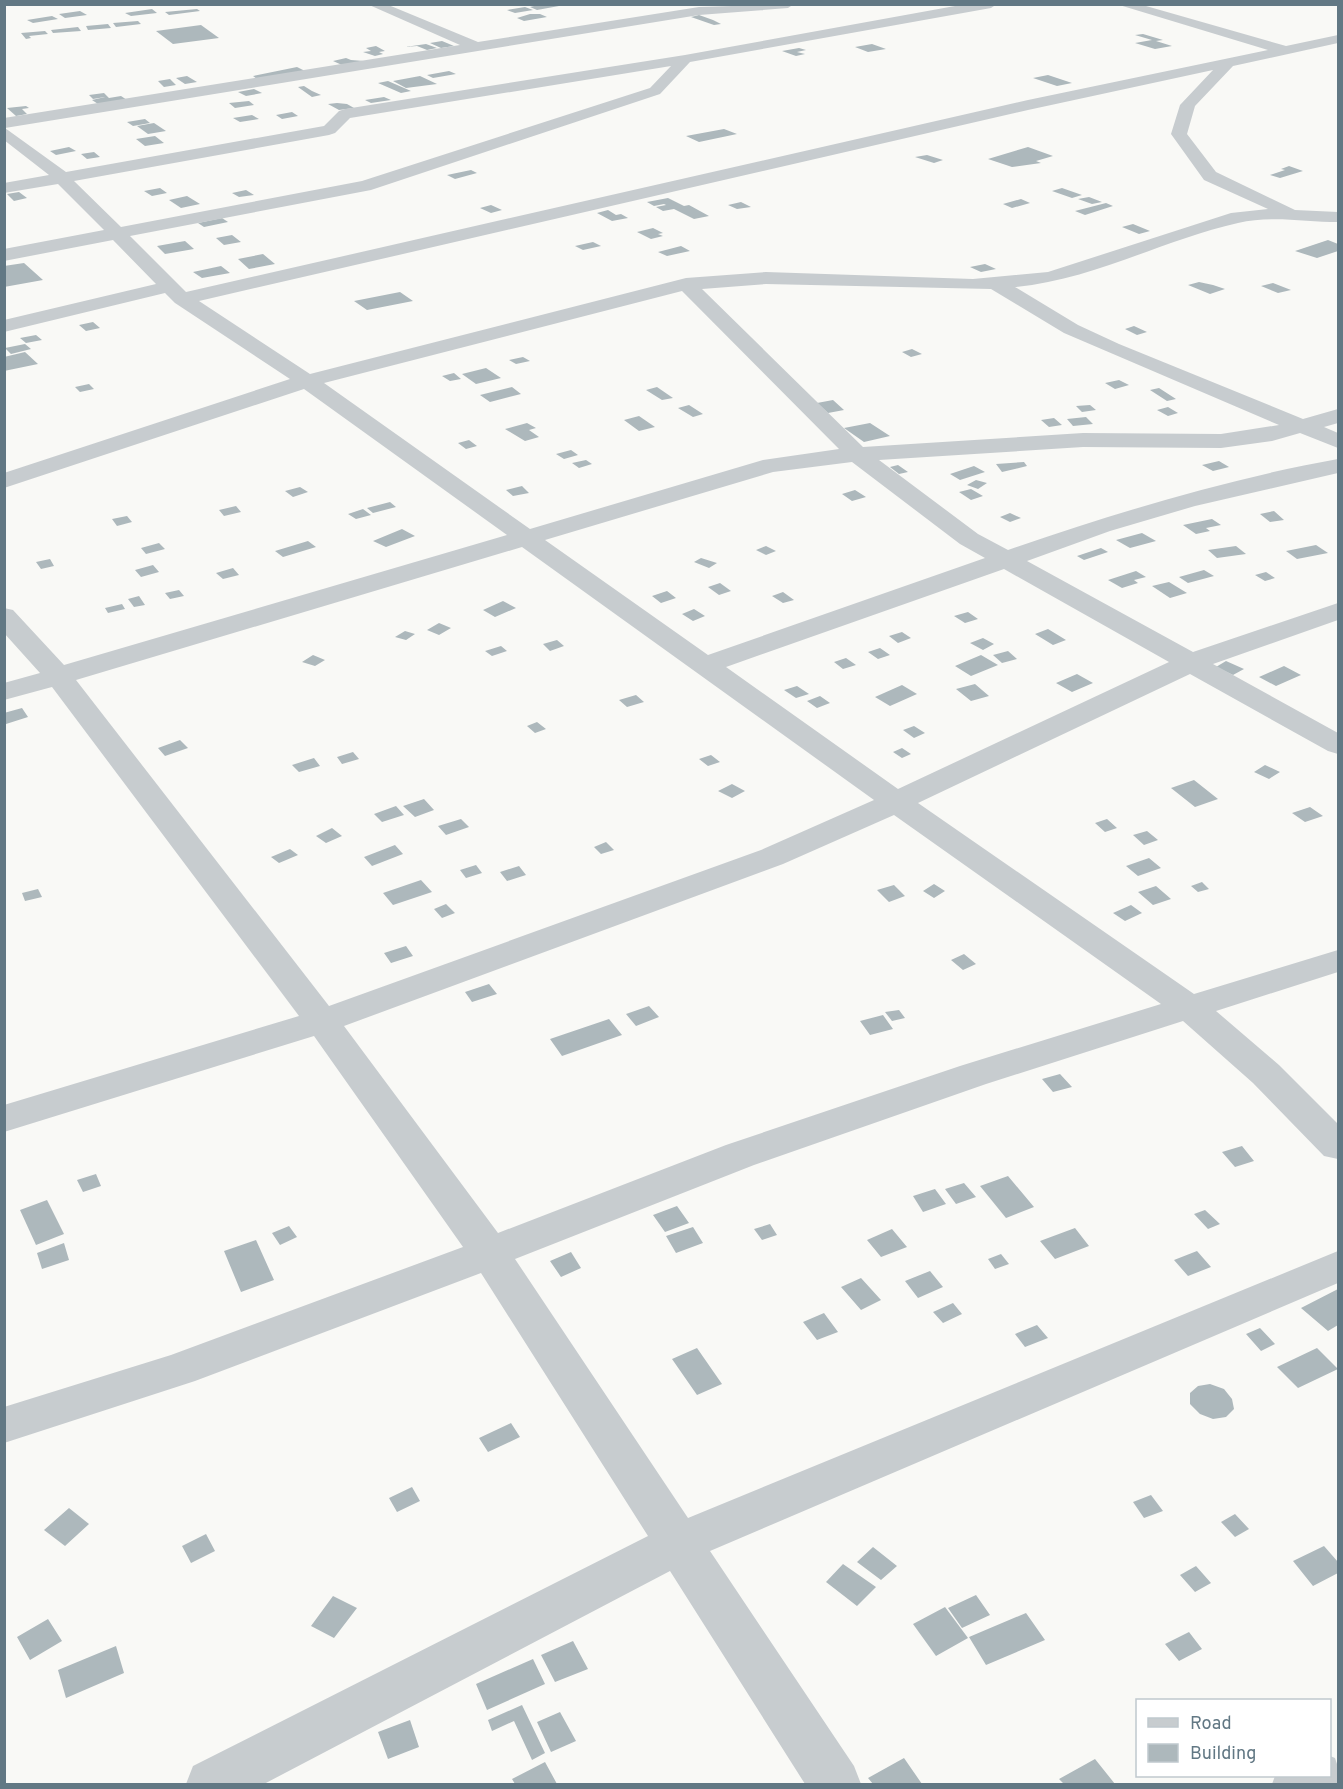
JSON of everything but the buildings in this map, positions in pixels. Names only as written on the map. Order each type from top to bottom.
[{"type":"street","points":[[373,4],[474,46]]},
{"type":"street","points":[[4,123],[474,46],[588,31],[699,11],[788,4]]},
{"type":"street","points":[[916,4],[942,13]]},
{"type":"street","points":[[4,188],[329,130],[345,114],[685,59],[992,4]]},
{"type":"street","points":[[1122,4],[1289,51],[1319,57]]},
{"type":"street","points":[[4,326],[174,293],[1338,39]]},
{"type":"street","points":[[4,255],[365,186],[655,91],[685,59]]},
{"type":"street","points":[[1227,64],[1188,105],[1179,134],[1210,176],[1292,214],[1338,229]]},
{"type":"street","points":[[4,132],[62,178],[174,293],[307,381],[896,802],[1190,1008],[1266,1074],[1338,1146]]},
{"type":"street","points":[[4,481],[307,381],[686,284],[766,278],[996,284],[1050,278],[1237,217],[1292,214],[1338,217]]},
{"type":"street","points":[[686,284],[857,454],[969,538],[1338,746]]},
{"type":"street","points":[[996,284],[1071,329],[1112,348],[1338,441]]},
{"type":"street","points":[[4,692],[771,465],[857,454],[1083,440],[1221,441],[1272,434],[1338,416]]},
{"type":"street","points":[[705,665],[1003,558],[1189,500],[1338,466]]},
{"type":"street","points":[[4,1119],[322,1021],[772,856],[896,802],[1192,662],[1338,611]]},
{"type":"street","points":[[4,616],[58,676],[322,1021],[489,1252],[835,1785]]},
{"type":"street","points":[[4,1425],[180,1369],[341,1311],[751,1151],[973,1075],[1338,962]]},
{"type":"street","points":[[212,1785],[677,1544],[1338,1266]]},
{"type":"street","points":[[1298,1785],[1314,1777]]}]
